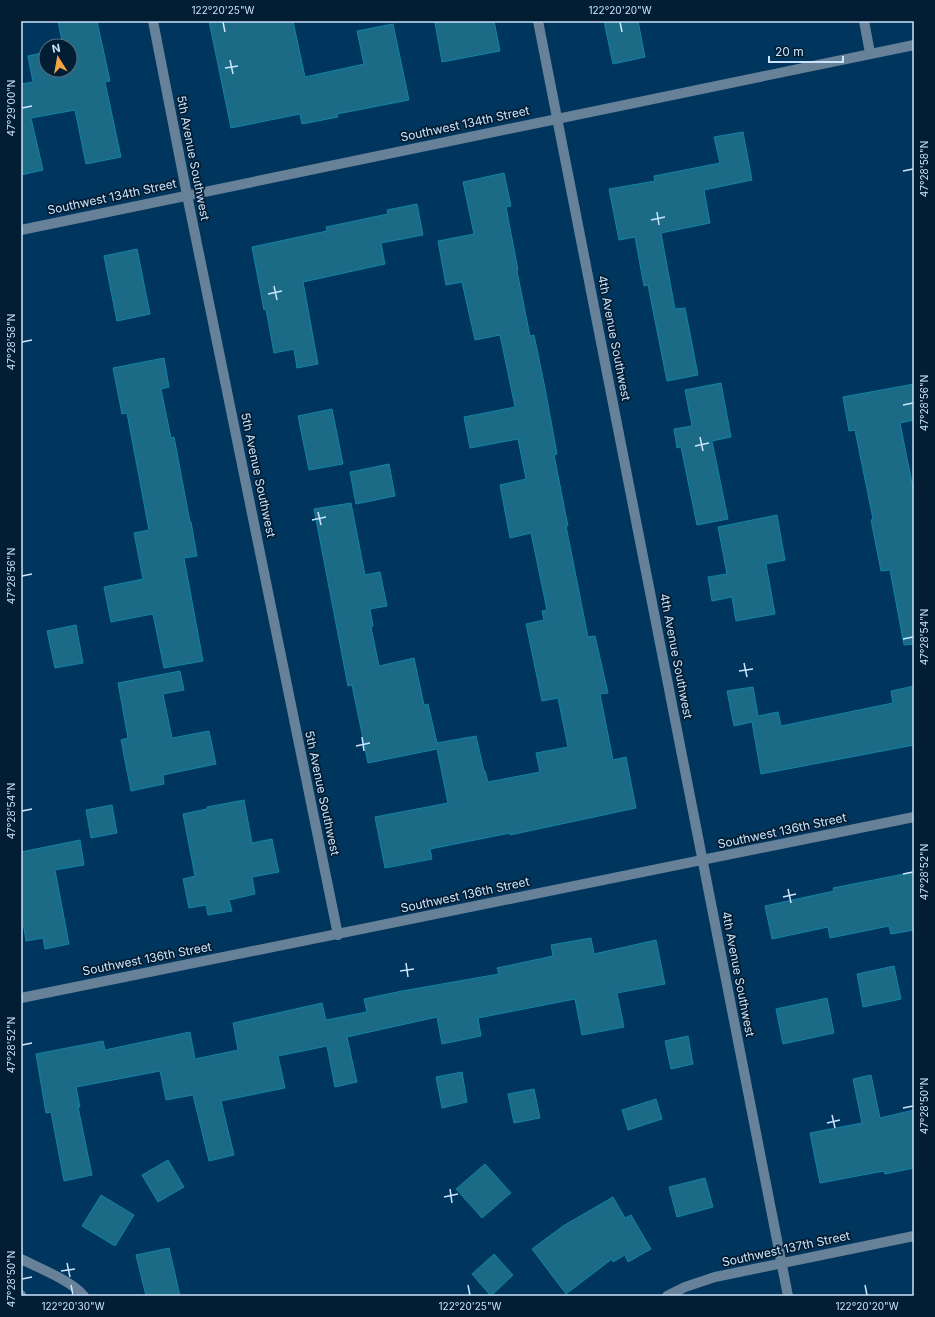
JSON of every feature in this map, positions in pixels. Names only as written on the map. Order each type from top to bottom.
[{"type":"street","name":"5th Avenue Southwest","points":[[153,21],[338,935]]},
{"type":"street","name":"4th Avenue Southwest","points":[[538,21],[788,1296]]},
{"type":"street","points":[[864,21],[870,54]]},
{"type":"street","name":"Southwest 134th Street","points":[[21,230],[914,45]]},
{"type":"street","name":"Southwest 136th Street","points":[[21,998],[338,935],[914,817]]},
{"type":"street","name":"Southwest 137th Street","points":[[667,1296],[685,1287],[715,1277],[914,1236]]},
{"type":"street","points":[[21,1259],[66,1282],[81,1292],[84,1296]]},
{"type":"building","points":[[58,21],[97,21],[110,81],[105,82],[121,157],[86,164],[75,110],[31,118],[43,170],[21,175],[21,84],[33,82],[28,56],[38,54],[38,78],[78,78],[78,38],[61,38]]},
{"type":"building","points":[[209,21],[293,21],[305,77],[364,64],[357,31],[393,24],[409,100],[337,114],[338,117],[302,124],[300,114],[231,128]]},
{"type":"building","points":[[445,21],[494,21],[500,51],[442,62],[435,23]]},
{"type":"building","points":[[604,21],[638,21],[645,57],[613,64]]},
{"type":"building","points":[[743,132],[752,180],[704,190],[710,223],[661,233],[675,309],[685,308],[698,375],[667,381],[648,285],[644,286],[635,237],[619,240],[609,189],[655,181],[654,176],[720,163],[714,137]]},
{"type":"building","points":[[504,173],[511,206],[506,207],[517,271],[530,336],[534,335],[545,388],[557,454],[554,455],[568,526],[566,526],[588,637],[595,636],[608,693],[600,694],[613,760],[626,757],[636,808],[510,835],[510,833],[430,849],[432,859],[385,868],[375,817],[448,803],[437,749],[368,763],[352,685],[348,686],[314,509],[351,503],[365,575],[380,572],[387,606],[370,609],[373,626],[371,627],[379,666],[414,658],[424,705],[428,704],[437,743],[476,736],[488,782],[540,772],[536,753],[568,747],[558,698],[542,701],[526,624],[544,620],[542,611],[547,610],[531,533],[510,538],[500,485],[526,479],[518,439],[470,448],[464,417],[515,407],[500,335],[475,340],[462,282],[446,285],[438,241],[474,234],[463,182]]},
{"type":"building","points":[[417,204],[423,235],[381,243],[385,264],[303,282],[318,364],[297,368],[294,349],[274,353],[252,247],[327,231],[326,227],[388,214],[387,210]]},
{"type":"building","points":[[137,249],[150,314],[117,321],[104,256]]},
{"type":"building","points":[[164,358],[169,387],[161,389],[171,438],[174,437],[197,556],[184,558],[203,661],[164,668],[153,614],[111,622],[104,587],[143,579],[134,533],[149,530],[127,413],[122,414],[113,368]]},
{"type":"building","points":[[721,383],[731,437],[712,441],[728,519],[697,525],[681,447],[677,448],[674,429],[692,426],[685,390]]},
{"type":"building","points":[[914,384],[914,420],[900,423],[914,493],[914,644],[904,645],[890,570],[881,571],[871,520],[873,519],[855,430],[849,431],[843,397]]},
{"type":"building","points":[[332,409],[343,464],[309,470],[298,416]]},
{"type":"building","points":[[389,464],[395,496],[356,504],[350,472]]},
{"type":"building","points":[[777,515],[785,560],[766,564],[775,614],[736,621],[732,597],[712,601],[708,577],[727,574],[718,527]]},
{"type":"building","points":[[76,625],[83,663],[55,668],[47,631]]},
{"type":"building","points":[[180,671],[184,690],[163,694],[172,738],[209,731],[216,764],[163,775],[164,784],[131,791],[121,740],[128,738],[118,683]]},
{"type":"building","points":[[914,686],[914,745],[761,774],[752,722],[734,726],[727,691],[753,687],[758,716],[778,712],[781,726],[893,703],[891,691]]},
{"type":"building","points":[[244,800],[252,843],[272,839],[279,872],[252,877],[255,894],[229,900],[232,911],[208,915],[206,905],[189,908],[183,879],[195,876],[183,814],[207,809],[207,807]]},
{"type":"building","points":[[112,805],[117,833],[91,838],[86,810]]},
{"type":"building","points":[[80,840],[84,865],[55,870],[69,944],[45,949],[43,938],[26,941],[21,910],[21,852]]},
{"type":"building","points":[[914,872],[914,930],[891,934],[889,926],[830,938],[828,927],[772,939],[765,906],[834,891],[833,888]]},
{"type":"building","points":[[591,938],[594,954],[656,940],[665,984],[617,993],[624,1027],[582,1035],[575,999],[478,1018],[481,1036],[442,1044],[437,1017],[347,1037],[357,1082],[335,1087],[327,1046],[278,1056],[285,1088],[221,1101],[234,1155],[209,1161],[193,1095],[166,1100],[160,1071],[76,1087],[80,1107],[78,1107],[92,1175],[64,1181],[51,1112],[46,1113],[36,1054],[103,1041],[105,1050],[190,1032],[195,1059],[238,1050],[233,1023],[322,1003],[326,1020],[367,1012],[364,999],[499,974],[497,968],[553,956],[551,945]]},
{"type":"building","points":[[894,966],[901,999],[863,1007],[857,974]]},
{"type":"building","points":[[827,998],[834,1033],[783,1044],[776,1009]]},
{"type":"building","points":[[688,1036],[693,1064],[671,1069],[665,1041]]},
{"type":"building","points":[[462,1072],[467,1102],[442,1108],[436,1077]]},
{"type":"building","points":[[871,1075],[880,1118],[914,1110],[914,1168],[885,1174],[884,1171],[820,1183],[810,1133],[862,1123],[853,1079]]},
{"type":"building","points":[[534,1089],[540,1118],[514,1123],[508,1094]]},
{"type":"building","points":[[656,1099],[662,1119],[628,1130],[622,1110]]},
{"type":"building","points":[[168,1160],[184,1187],[158,1202],[142,1175]]},
{"type":"building","points":[[485,1164],[511,1193],[482,1218],[456,1189]]},
{"type":"building","points":[[705,1178],[713,1207],[677,1217],[669,1187]]},
{"type":"building","points":[[101,1195],[134,1215],[115,1246],[82,1226]]},
{"type":"building","points":[[613,1197],[625,1218],[631,1215],[651,1249],[628,1262],[625,1255],[613,1262],[612,1259],[566,1294],[532,1249],[563,1226]]},
{"type":"building","points":[[169,1248],[180,1296],[146,1296],[136,1255]]},
{"type":"building","points":[[494,1254],[513,1275],[491,1296],[472,1274]]}]
